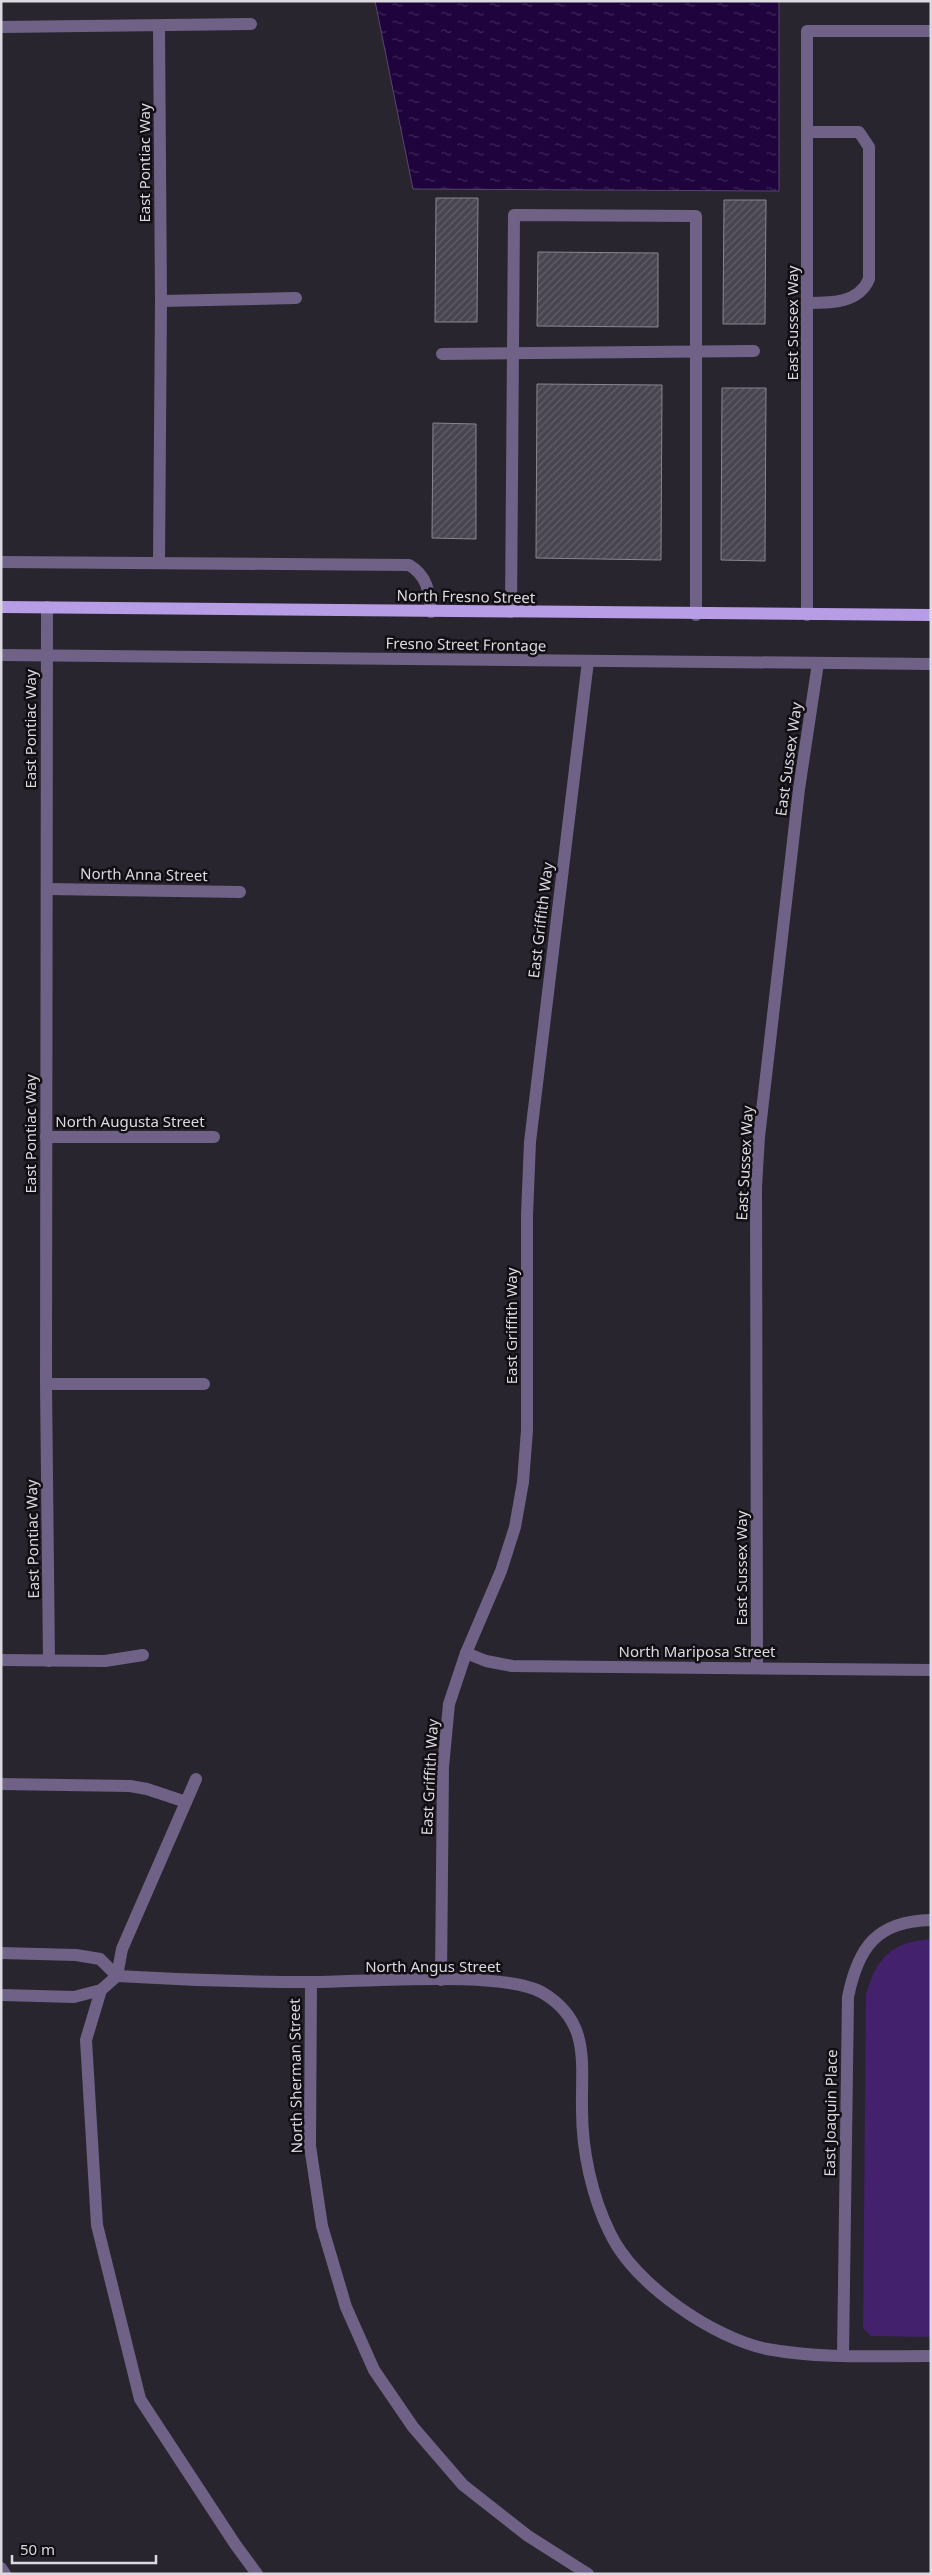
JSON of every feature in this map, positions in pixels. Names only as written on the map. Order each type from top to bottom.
[{"type":"main road","name":"North Fresno Street","points":[[1,607],[696,615],[931,615]]},
{"type":"street","points":[[1,27],[251,24]]},
{"type":"street","name":"East Pontiac Way","points":[[159,562],[161,301],[160,26]]},
{"type":"street","name":"East Sussex Way","points":[[807,615],[807,31],[931,32]]},
{"type":"street","points":[[808,132],[860,132],[869,147],[869,278],[860,293],[839,302],[808,303]]},
{"type":"street","points":[[511,612],[514,215],[696,216],[696,615]]},
{"type":"street","points":[[161,301],[296,298]]},
{"type":"street","points":[[442,354],[697,350],[754,351]]},
{"type":"street","points":[[1,562],[409,565],[416,569],[426,582],[431,612]]},
{"type":"street","name":"East Pontiac Way","points":[[47,607],[46,1384],[49,1660]]},
{"type":"street","name":"Fresno Street Frontage","points":[[1,655],[931,664]]},
{"type":"street","name":"East Griffith Way","points":[[441,1980],[443,1767],[449,1704],[466,1653],[501,1571],[515,1527],[523,1482],[527,1430],[527,1215],[530,1142],[588,661]]},
{"type":"street","name":"East Sussex Way","points":[[757,1667],[756,1187],[759,1137],[799,789],[818,663]]},
{"type":"street","name":"North Anna Street","points":[[47,889],[240,892]]},
{"type":"street","name":"North Augusta Street","points":[[46,1137],[214,1138]]},
{"type":"street","points":[[46,1384],[204,1384]]},
{"type":"street","name":"North Mariposa Street","points":[[466,1653],[486,1661],[512,1666],[931,1670]]},
{"type":"street","points":[[1,1660],[105,1661],[143,1655]]},
{"type":"street","points":[[1,1995],[74,1997],[101,1990],[117,1976],[122,1949],[196,1779]]},
{"type":"street","points":[[1,1784],[130,1786],[147,1789],[186,1802]]},
{"type":"street","name":"East Joaquin Place","points":[[844,2356],[848,1997],[852,1979],[865,1947],[881,1933],[903,1924],[931,1920]]},
{"type":"street","points":[[1,1953],[76,1955],[100,1959],[117,1976]]},
{"type":"street","name":"North Angus Street","points":[[117,1976],[311,1982],[441,1980],[510,1982],[542,1992],[563,2008],[579,2034],[583,2056],[582,2112],[586,2153],[594,2190],[610,2235],[631,2265],[687,2313],[722,2334],[765,2348],[805,2354],[844,2356],[931,2356]]},
{"type":"street","name":"North Sherman Street","points":[[311,1982],[310,2146],[322,2226],[346,2307],[374,2370],[413,2427],[463,2486],[528,2536],[588,2574]]},
{"type":"street","points":[[101,1990],[86,2040],[97,2225],[140,2399],[235,2544],[257,2574]]},
{"type":"street","points":[[1,2568],[5,2574]]},
{"type":"shaded area","points":[[931,1939],[931,2337],[871,2336],[863,2328],[866,1995],[875,1971],[887,1954],[905,1944]]},
{"type":"water","points":[[375,1],[779,1],[779,191],[413,189]]},
{"type":"building","points":[[436,198],[478,198],[477,322],[435,322]]},
{"type":"building","points":[[724,200],[766,200],[765,324],[723,324]]},
{"type":"building","points":[[538,252],[658,253],[658,327],[537,326]]},
{"type":"building","points":[[537,384],[662,385],[661,560],[536,558]]},
{"type":"building","points":[[722,388],[766,388],[765,561],[721,560]]},
{"type":"building","points":[[433,423],[476,424],[476,539],[432,538]]}]
